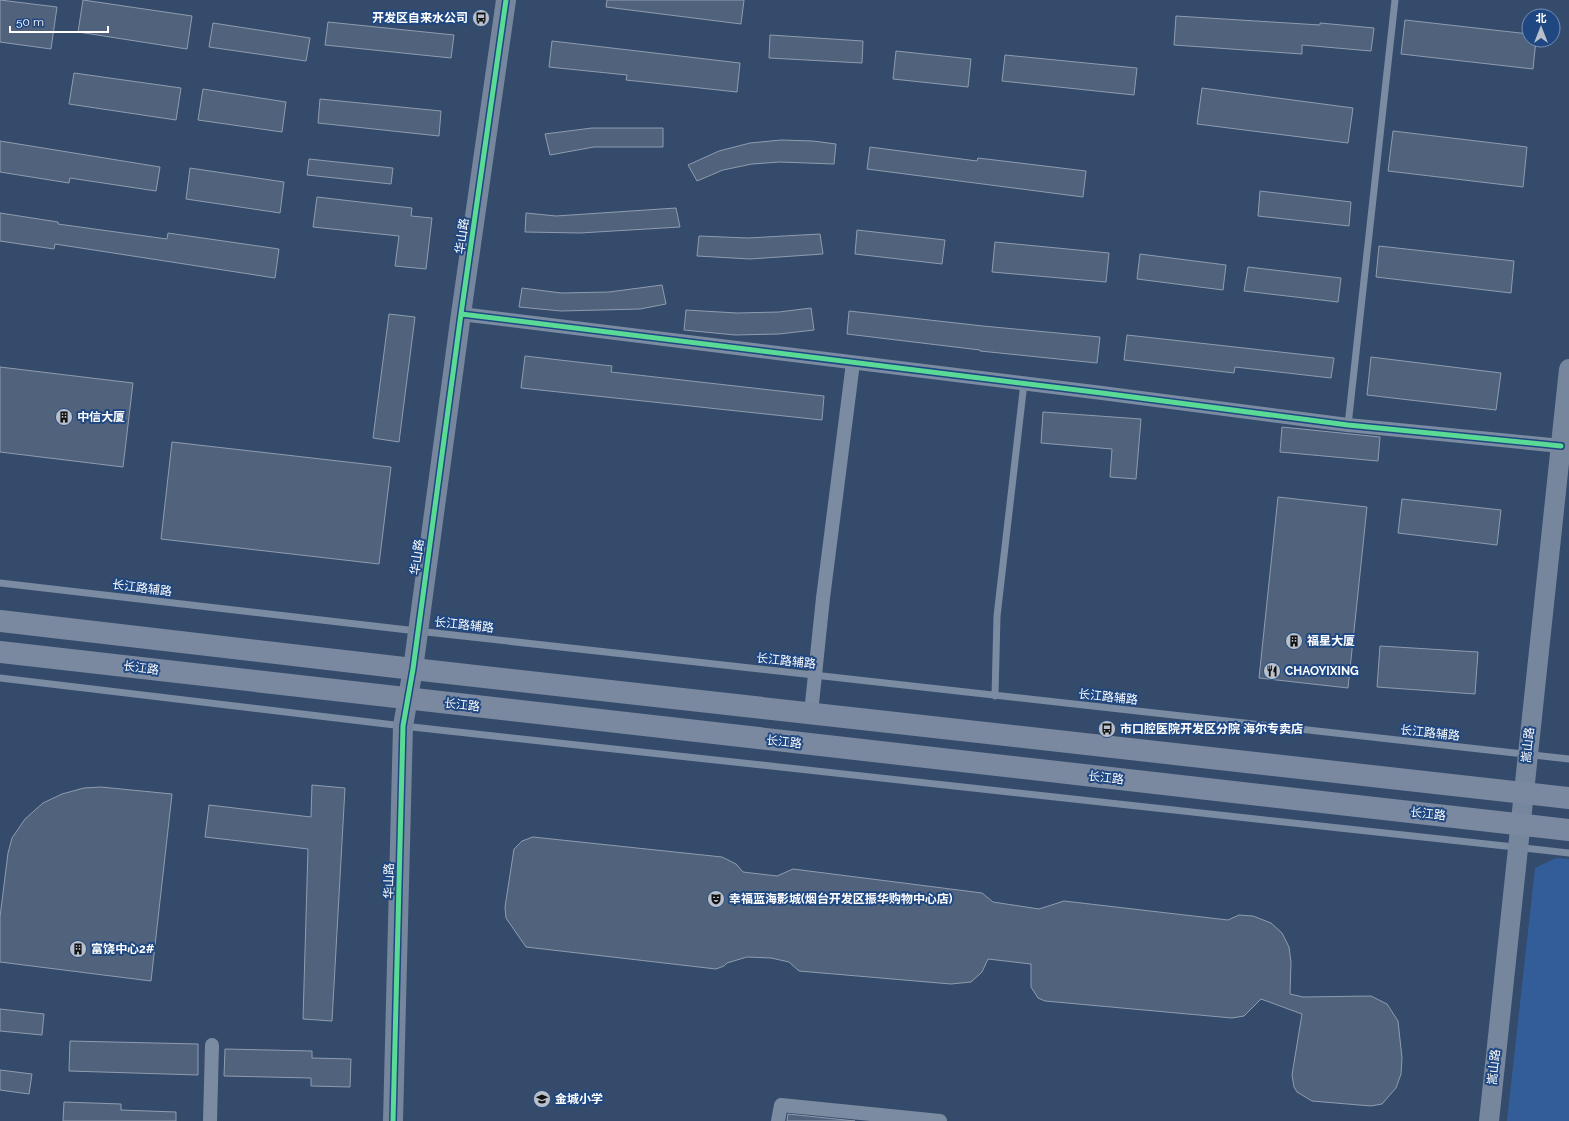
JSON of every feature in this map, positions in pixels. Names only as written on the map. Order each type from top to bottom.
[{"type":"main road","points":[[0,620],[413,669],[1569,798]]},
{"type":"main road","name":"长江路","points":[[0,652],[1569,830]]},
{"type":"street","name":"华山路","points":[[392,1121],[402,726],[413,669],[461,314],[506,0]]},
{"type":"street","points":[[461,314],[1024,383],[1348,425],[1561,446]]},
{"type":"street","points":[[810,713],[854,363]]},
{"type":"street","name":"嵩山路","points":[[1489,1121],[1569,369]]},
{"type":"street","points":[[210,1121],[212,1045]]},
{"type":"street","points":[[778,1121],[781,1105],[940,1121]]},
{"type":"lane","points":[[1348,425],[1395,0]]},
{"type":"lane","points":[[996,696],[996,616],[1024,383]]},
{"type":"lane","name":"长江路辅路","points":[[0,583],[815,676],[1569,759]]},
{"type":"lane","points":[[0,678],[402,726],[1569,852]]},
{"type":"shaded area","points":[[1556,858],[1569,859],[1569,1121],[1507,1121],[1535,868]]},
{"type":"building","points":[[0,0],[57,7],[51,49],[0,42]]},
{"type":"building","points":[[83,0],[192,16],[187,49],[78,32]]},
{"type":"building","points":[[607,0],[744,0],[741,24],[606,7]]},
{"type":"building","points":[[1176,16],[1320,25],[1320,23],[1374,28],[1371,51],[1302,45],[1302,54],[1174,45]]},
{"type":"building","points":[[1405,20],[1521,33],[1521,48],[1535,48],[1533,69],[1401,54]]},
{"type":"building","points":[[328,22],[454,35],[451,58],[325,45]]},
{"type":"building","points":[[213,23],[310,38],[306,61],[209,47]]},
{"type":"building","points":[[770,35],[863,41],[862,63],[769,58]]},
{"type":"building","points":[[552,41],[740,63],[737,92],[626,80],[627,75],[549,67]]},
{"type":"building","points":[[896,51],[971,59],[968,87],[893,79]]},
{"type":"building","points":[[1005,55],[1137,68],[1134,95],[1002,81]]},
{"type":"building","points":[[74,73],[181,88],[176,120],[69,104]]},
{"type":"building","points":[[1202,88],[1353,108],[1348,143],[1197,124]]},
{"type":"building","points":[[203,89],[286,102],[282,132],[198,120]]},
{"type":"building","points":[[320,99],[441,111],[439,136],[318,123]]},
{"type":"building","points":[[592,128],[663,128],[663,147],[594,147],[550,155],[545,134]]},
{"type":"building","points":[[1393,131],[1527,147],[1523,187],[1388,171]]},
{"type":"building","points":[[781,140],[813,141],[836,144],[834,164],[780,162],[752,164],[723,170],[697,181],[688,165],[719,151],[750,143]]},
{"type":"building","points":[[0,141],[160,167],[156,191],[70,178],[69,183],[0,172]]},
{"type":"building","points":[[870,147],[977,161],[978,158],[1086,171],[1083,197],[867,169]]},
{"type":"building","points":[[309,159],[393,168],[391,184],[307,175]]},
{"type":"building","points":[[190,168],[284,182],[280,213],[186,199]]},
{"type":"building","points":[[1260,191],[1351,202],[1349,226],[1258,216]]},
{"type":"building","points":[[317,197],[412,208],[411,216],[432,218],[426,269],[395,266],[399,236],[313,227]]},
{"type":"building","points":[[676,208],[680,227],[580,233],[525,232],[526,213],[556,216]]},
{"type":"building","points":[[0,213],[58,222],[58,224],[167,239],[168,233],[279,249],[275,278],[55,244],[54,249],[0,241]]},
{"type":"building","points":[[857,230],[945,240],[942,264],[855,254]]},
{"type":"building","points":[[820,234],[823,254],[750,259],[697,256],[699,236],[748,238]]},
{"type":"building","points":[[995,242],[1109,253],[1106,282],[992,272]]},
{"type":"building","points":[[1379,246],[1514,261],[1511,293],[1376,277]]},
{"type":"building","points":[[1140,254],[1226,265],[1223,290],[1137,279]]},
{"type":"building","points":[[1248,267],[1341,278],[1338,302],[1244,291]]},
{"type":"building","points":[[662,285],[666,304],[640,309],[561,311],[519,307],[522,288],[561,293],[609,292]]},
{"type":"building","points":[[811,308],[814,330],[779,334],[735,335],[684,330],[686,310],[737,313],[779,312]]},
{"type":"building","points":[[849,311],[1100,337],[1097,363],[980,351],[847,334]]},
{"type":"building","points":[[389,314],[415,317],[399,442],[373,438]]},
{"type":"building","points":[[1127,335],[1334,358],[1331,378],[1235,367],[1234,373],[1124,360]]},
{"type":"building","points":[[525,356],[612,366],[611,372],[824,396],[822,420],[521,388]]},
{"type":"building","points":[[1371,357],[1501,373],[1496,410],[1367,395]]},
{"type":"building","name":"中信大厦","points":[[0,367],[133,383],[123,467],[0,452]]},
{"type":"building","points":[[1043,412],[1141,419],[1136,479],[1110,477],[1112,449],[1041,443]]},
{"type":"building","points":[[1282,427],[1380,437],[1378,461],[1280,452]]},
{"type":"building","points":[[172,442],[391,467],[379,564],[161,539]]},
{"type":"building","points":[[1278,497],[1367,507],[1348,688],[1259,678]]},
{"type":"building","points":[[1402,499],[1501,510],[1497,545],[1398,533]]},
{"type":"building","points":[[1380,646],[1478,652],[1475,694],[1377,687]]},
{"type":"building","points":[[312,785],[345,788],[332,1021],[303,1019],[308,849],[205,837],[209,805],[311,817]]},
{"type":"building","points":[[101,787],[172,794],[151,981],[0,962],[0,917],[8,853],[12,838],[25,819],[43,803],[62,794],[84,788]]},
{"type":"building","points":[[533,837],[722,857],[736,864],[743,872],[777,876],[793,869],[982,893],[993,902],[1039,909],[1064,901],[1228,920],[1239,915],[1253,916],[1271,923],[1282,933],[1289,947],[1291,962],[1290,994],[1303,997],[1371,996],[1387,1004],[1398,1021],[1402,1058],[1401,1074],[1396,1088],[1382,1104],[1371,1106],[1312,1101],[1297,1092],[1294,1087],[1292,1075],[1302,1014],[1261,999],[1244,1016],[1232,1018],[1045,1001],[1038,998],[1031,987],[1031,964],[988,959],[982,972],[971,982],[951,984],[799,971],[789,962],[771,958],[747,957],[727,963],[716,969],[526,947],[506,918],[505,907],[514,849],[522,841]]},
{"type":"building","points":[[0,1009],[44,1014],[42,1035],[0,1031]]},
{"type":"building","points":[[70,1041],[198,1044],[198,1075],[69,1071]]},
{"type":"building","points":[[225,1049],[312,1051],[312,1058],[351,1059],[350,1087],[311,1086],[311,1078],[224,1076]]},
{"type":"building","points":[[0,1070],[32,1074],[29,1094],[0,1090]]},
{"type":"building","points":[[64,1102],[121,1104],[121,1110],[176,1112],[176,1121],[63,1121]]},
{"type":"building","points":[[788,1114],[855,1121],[787,1121]]},
{"type":"cycle path","points":[[393,1121],[403,726],[413,669],[461,314],[506,0]]},
{"type":"cycle path","points":[[461,314],[1102,393],[1348,425],[1561,446]]},
{"type":"place","name":"开发区自来水公司","points":[[481,18]]},
{"type":"place","name":"中信大厦","points":[[64,417]]},
{"type":"place","name":"福星大厦","points":[[1294,641]]},
{"type":"place","name":"CHAOYIXING","points":[[1272,671]]},
{"type":"place","name":"市口腔医院开发区分院 海尔专卖店","points":[[1107,729]]},
{"type":"place","name":"幸福蓝海影城(烟台开发区振华购物中心店)","points":[[716,899]]},
{"type":"place","name":"富饶中心2#","points":[[78,949]]},
{"type":"place","name":"金城小学","points":[[542,1099]]}]
